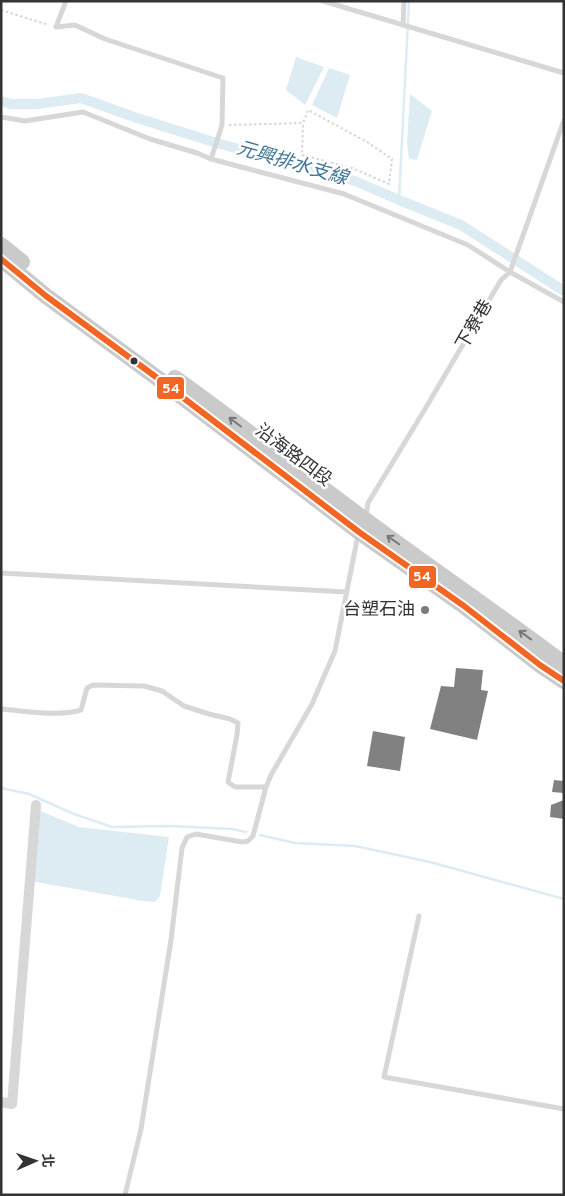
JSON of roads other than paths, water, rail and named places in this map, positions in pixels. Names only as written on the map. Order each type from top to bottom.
[{"type":"main road","name":"沿海路四段","points":[[1,245],[138,357]]},
{"type":"main road","name":"沿海路四段","points":[[1,259],[46,296],[222,412],[362,526],[540,665],[564,681]]},
{"type":"main road","name":"沿海路四段","points":[[362,526],[434,568],[564,664]]},
{"type":"street","points":[[1,1102],[12,1104],[36,805]]},
{"type":"lane","points":[[66,1],[56,27],[75,25],[105,39],[223,78],[222,126],[212,159]]},
{"type":"lane","points":[[323,1],[564,74]]},
{"type":"lane","points":[[403,25],[404,1]]},
{"type":"lane","points":[[1,117],[25,121],[82,112],[150,139],[197,152],[212,159],[344,194],[468,245],[510,272],[564,302]]},
{"type":"lane","name":"下寮巷","points":[[125,1195],[141,1129],[171,940],[182,848],[187,837],[196,834],[242,842],[248,841],[253,836],[266,787],[312,704],[336,651],[347,592],[368,503],[501,280],[510,272],[564,120]]},
{"type":"lane","points":[[1,572],[347,592]]},
{"type":"lane","points":[[1,709],[44,713],[72,713],[81,710],[87,688],[93,685],[144,686],[162,691],[184,706],[238,723],[228,782],[235,787],[266,787]]},
{"type":"lane","points":[[419,916],[384,1077],[564,1109]]},
{"type":"waterway","points":[[399,200],[409,1]]},
{"type":"waterway","name":"元興排水支線","points":[[1,101],[11,104],[38,104],[81,98],[217,143],[355,181],[461,225],[564,291]]},
{"type":"waterway","points":[[1,788],[29,794],[74,814],[112,827],[171,826],[232,829],[246,832]]},
{"type":"waterway","points":[[260,835],[295,843],[355,846],[430,862],[564,899]]},
{"type":"place","name":"台塑石油","points":[[425,610]]}]
